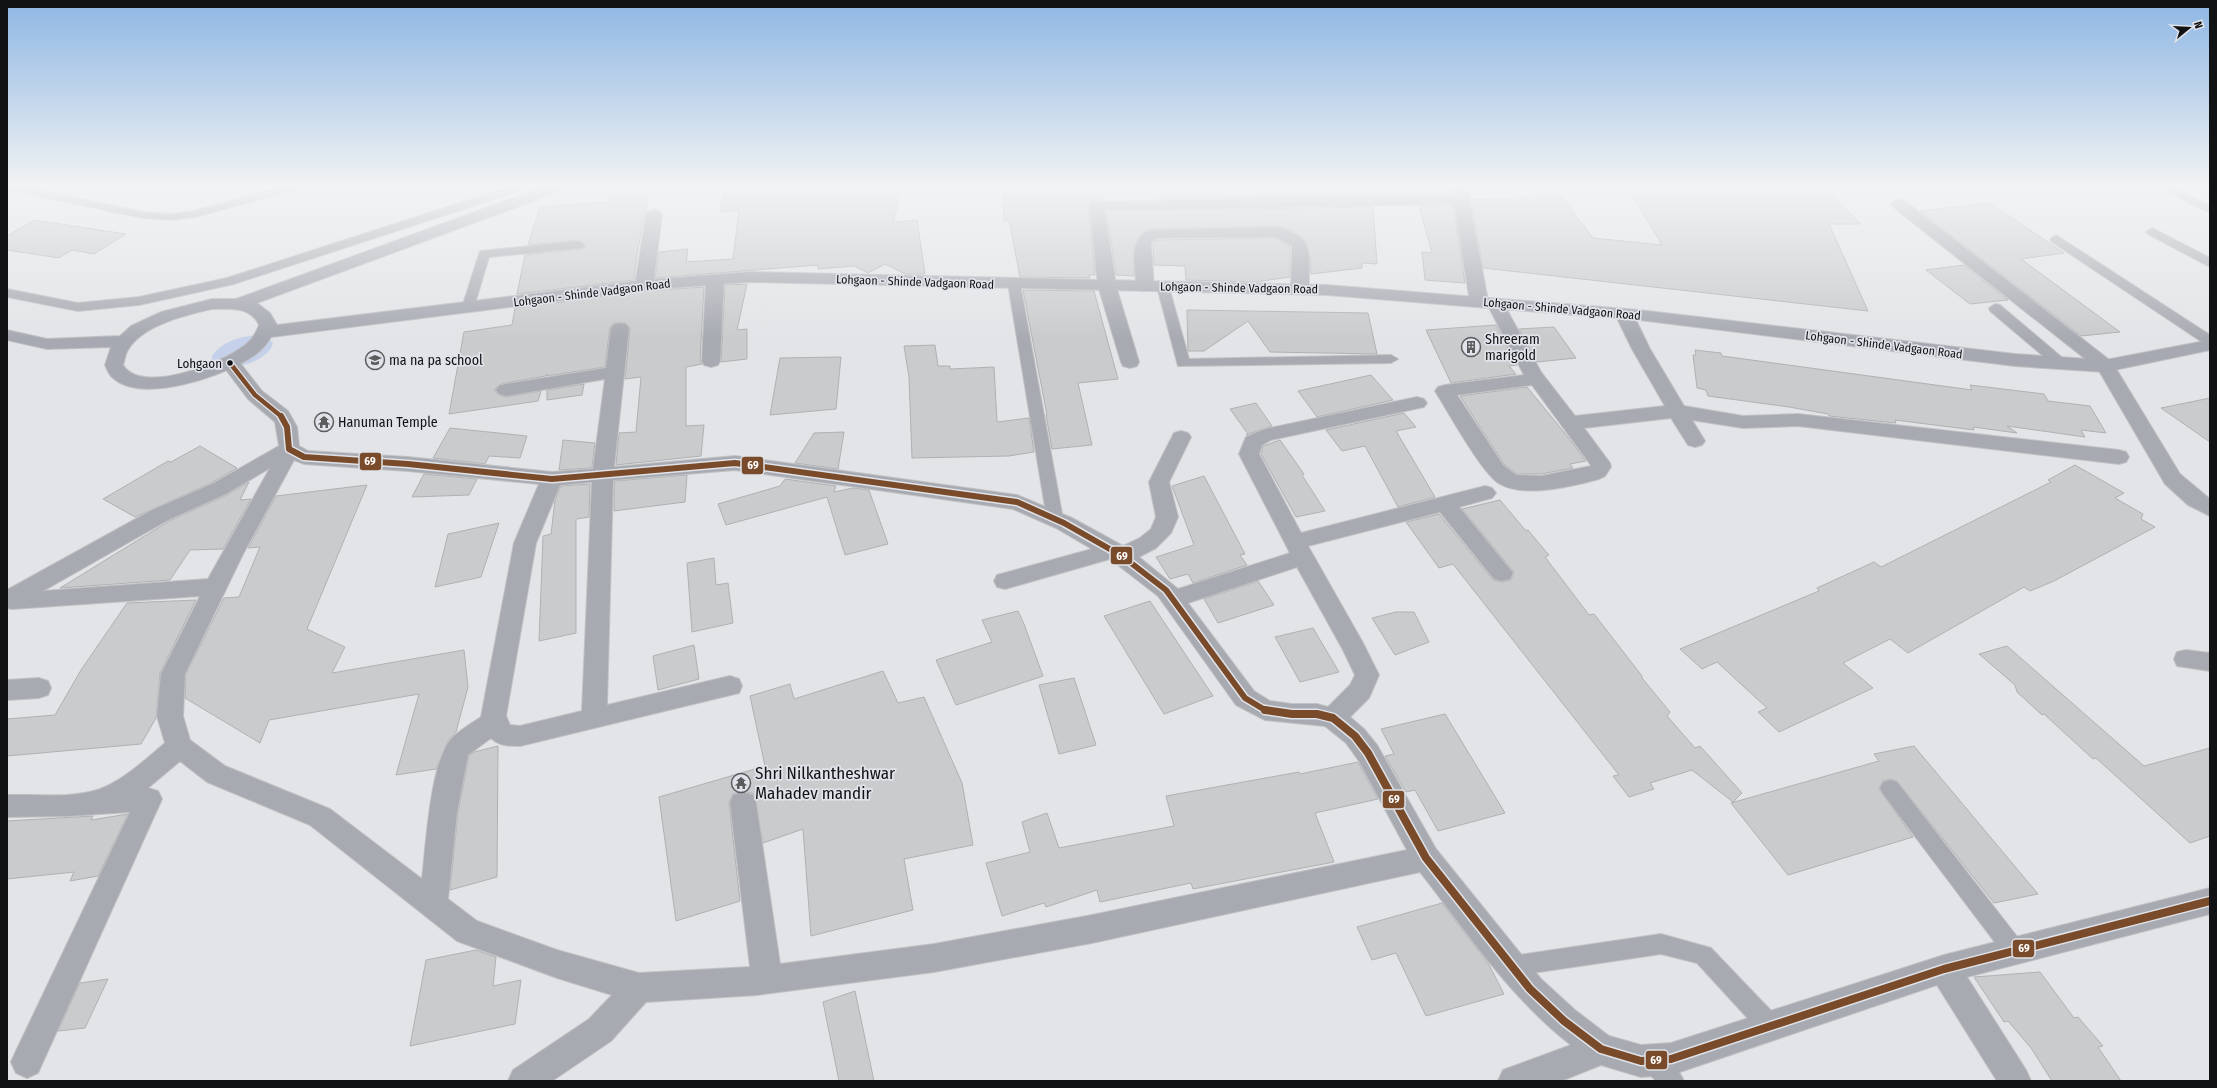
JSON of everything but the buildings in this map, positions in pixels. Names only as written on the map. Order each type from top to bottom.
[{"type":"street","points":[[238,304],[419,238]]},
{"type":"street","points":[[644,285],[651,238]]},
{"type":"street","points":[[1101,238],[1107,286],[1130,362]]},
{"type":"street","points":[[1145,287],[1143,244],[1147,238]]},
{"type":"street","points":[[1293,238],[1300,246],[1300,290]]},
{"type":"street","points":[[1471,238],[1487,303],[1537,379],[1600,462],[1601,467],[1598,471],[1592,474],[1529,483],[1515,482],[1504,477],[1496,470],[1445,390],[1537,379]]},
{"type":"street","points":[[1942,238],[2105,366],[2172,479],[2195,500],[2210,509]]},
{"type":"street","name":"Lohgaon - Shinde Vadgaon Road","points":[[266,332],[644,285],[749,277],[1326,290],[1624,314],[2016,360],[2105,366],[2210,345]]},
{"type":"street","points":[[710,361],[715,280]]},
{"type":"street","points":[[212,304],[238,304],[253,307],[265,314],[268,325],[263,337],[250,351],[230,363],[206,373],[181,379],[156,382],[136,380],[121,374],[114,365],[114,354],[124,341],[139,329],[156,320],[186,309],[212,304]]},
{"type":"street","points":[[1624,314],[1641,349],[1676,411],[1695,440]]},
{"type":"street","points":[[594,718],[602,475],[620,328]]},
{"type":"street","points":[[7,335],[47,344],[124,341]]},
{"type":"street","points":[[230,363],[255,396],[283,416],[289,434],[289,450],[281,468],[216,587],[173,674],[170,716],[179,746],[216,774],[320,817],[467,931],[558,964],[639,988],[767,979],[934,958],[1092,929],[1426,858]]},
{"type":"street","points":[[506,390],[615,372]]},
{"type":"street","points":[[1333,718],[1360,691],[1366,675],[1355,649],[1299,550],[1249,454],[1253,441],[1265,435],[1417,403]]},
{"type":"street","points":[[1570,423],[1676,411],[1743,422],[1798,420],[2119,458]]},
{"type":"street","points":[[1005,581],[1117,554],[1148,543],[1160,533],[1167,518],[1159,482],[1181,437]]},
{"type":"street","points":[[289,450],[304,457],[408,464],[552,478],[735,463],[754,464],[1016,502],[1055,519],[1117,554],[1166,590],[1245,698],[1265,710],[1292,714],[1317,714],[1333,718],[1355,736],[1368,753],[1426,858],[1530,989],[1564,1021],[1601,1049],[1640,1061],[1671,1059],[1944,969],[2014,950],[2210,902]]},
{"type":"street","points":[[7,601],[160,515],[219,489],[289,450]]},
{"type":"street","points":[[552,478],[525,543],[494,708],[494,721],[496,727],[504,735],[520,736],[730,686]]},
{"type":"street","points":[[1173,599],[1299,550],[1444,504],[1485,493]]},
{"type":"street","points":[[1444,504],[1502,573]]},
{"type":"street","points":[[7,601],[216,587]]},
{"type":"street","points":[[2186,658],[2210,662]]},
{"type":"street","points":[[7,690],[39,688]]},
{"type":"street","points":[[433,905],[443,812],[453,759],[459,748],[494,721]]},
{"type":"street","points":[[91,803],[118,792],[145,775],[179,746]]},
{"type":"street","points":[[7,806],[149,799],[27,1062]]},
{"type":"street","points":[[743,803],[767,979]]},
{"type":"street","points":[[1944,969],[2015,1081]]},
{"type":"street","points":[[524,1081],[600,1030],[639,988]]},
{"type":"street","points":[[1514,1081],[1547,1071],[1601,1049]]},
{"type":"lane","points":[[7,293],[78,307],[139,300],[189,291],[230,281],[364,238]]},
{"type":"lane","points":[[2163,238],[2210,263]]},
{"type":"lane","points":[[2056,239],[2210,341]]},
{"type":"lane","points":[[468,307],[484,254],[579,245]]},
{"type":"lane","points":[[1014,284],[1055,519]]},
{"type":"lane","points":[[1164,287],[1183,363],[1391,359]]},
{"type":"lane","points":[[1995,308],[2060,363]]},
{"type":"lane","points":[[1890,788],[2014,950]]},
{"type":"lane","points":[[1512,966],[1661,944],[1703,955],[1771,1027]]},
{"type":"lane","points":[[1653,1061],[1672,1081]]},
{"type":"shaded area","points":[[259,335],[266,337],[273,343],[270,350],[264,356],[255,361],[226,367],[218,365],[212,361],[212,356],[216,351],[227,343],[239,338]]},
{"type":"transit line","name":"69","points":[[230,363],[255,395],[281,416],[287,427],[289,449],[304,457],[408,464],[552,479],[735,463],[1017,502],[1064,523],[1122,556],[1166,590],[1245,698],[1265,710],[1292,714],[1317,714],[1333,718],[1355,736],[1368,753],[1426,858],[1530,989],[1564,1021],[1601,1049],[1641,1061],[1671,1059],[1944,969],[2210,901]]},
{"type":"place","name":"Shreeram marigold","points":[[1471,347]]},
{"type":"place","name":"ma na pa school","points":[[375,360]]},
{"type":"place","name":"Lohgaon","points":[[230,363]]},
{"type":"place","name":"Hanuman Temple","points":[[324,422]]},
{"type":"place","name":"Shri Nilkantheshwar Mahadev mandir","points":[[741,783]]}]
